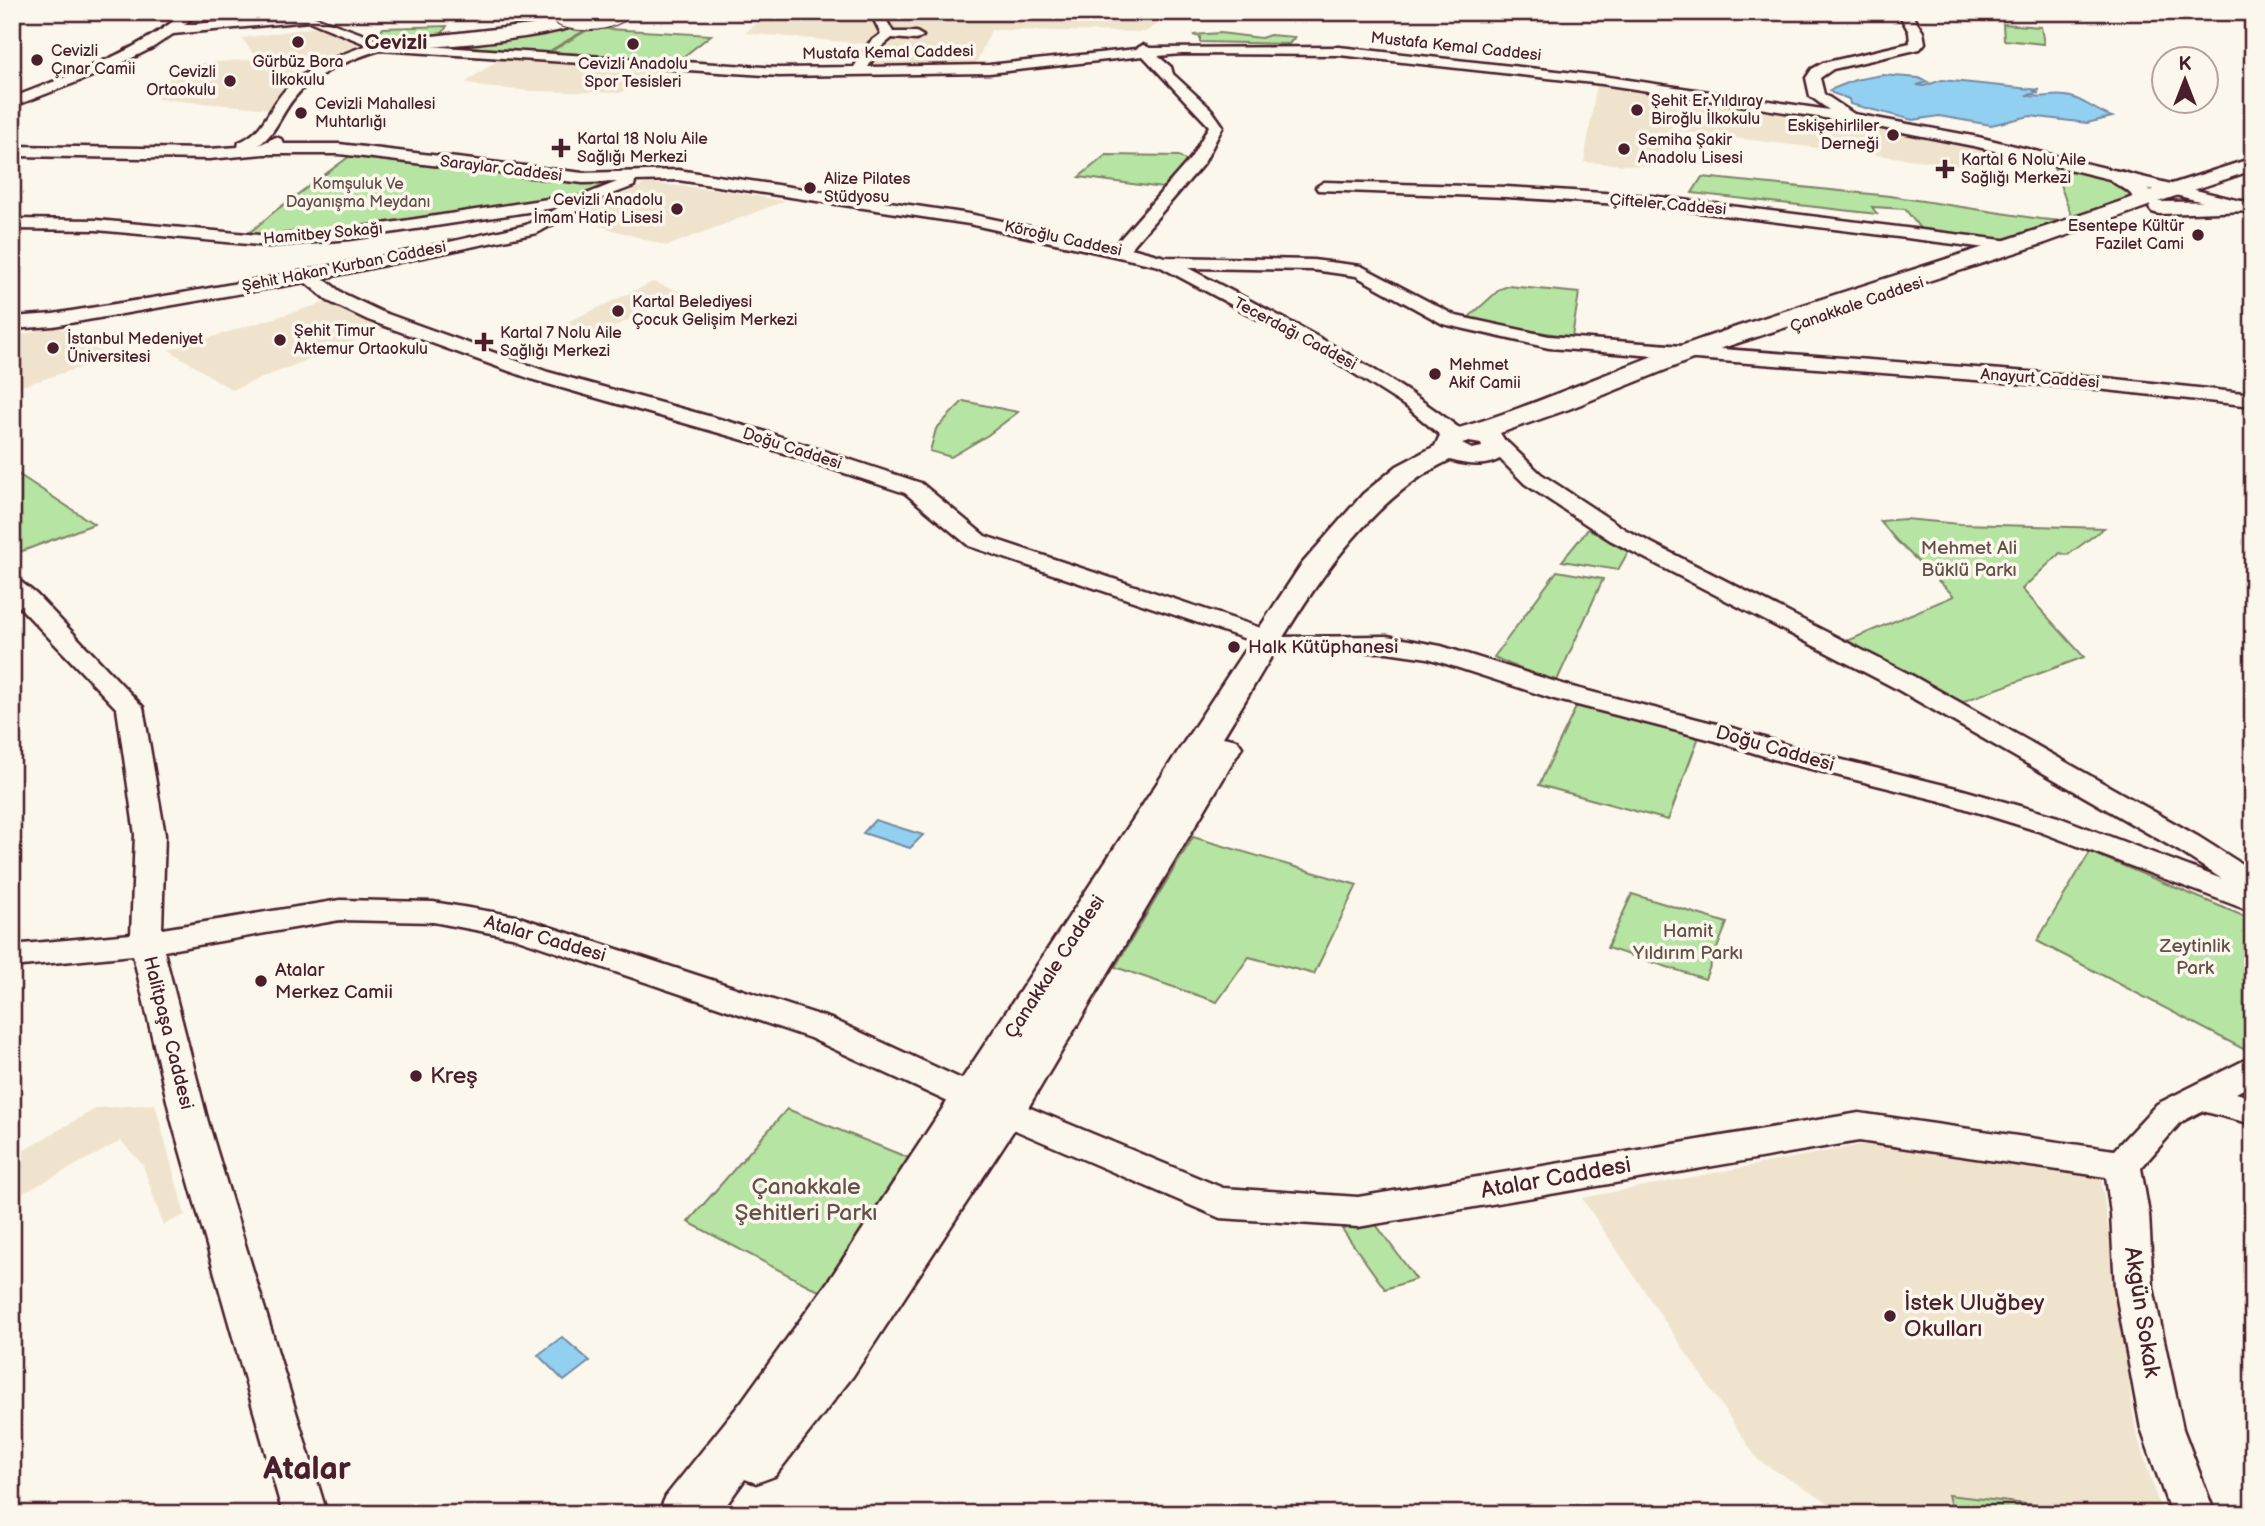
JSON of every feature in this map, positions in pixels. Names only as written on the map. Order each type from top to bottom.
[{"type":"main road","points":[[562,12],[564,18],[580,21],[602,20],[620,12]]},
{"type":"main road","points":[[387,45],[552,24],[584,12]]},
{"type":"main road","points":[[387,45],[426,44],[557,26],[586,18],[594,12]]},
{"type":"main road","points":[[2180,193],[2253,164]]},
{"type":"main road","points":[[2180,193],[2253,175]]},
{"type":"main road","points":[[2127,176],[2138,188],[2248,206]]},
{"type":"main road","points":[[2127,176],[2174,179],[2180,193]]},
{"type":"main road","points":[[2180,193],[2228,194],[2248,206]]},
{"type":"main road","name":"Çanakkale Caddesi","points":[[712,1514],[835,1361],[987,1105],[1278,641],[1366,525],[1408,491],[1474,446],[1559,404],[2010,246],[2180,193]]},
{"type":"main road","name":"Çanakkale Caddesi","points":[[1695,356],[1738,352],[2180,193]]},
{"type":"main road","name":"Çanakkale Caddesi","points":[[685,1514],[752,1427],[849,1290],[987,1105]]},
{"type":"street","points":[[12,103],[128,56],[172,30],[186,17],[186,12]]},
{"type":"street","points":[[172,30],[314,18],[337,12]]},
{"type":"street","points":[[862,71],[874,46],[888,35],[876,12]]},
{"type":"street","points":[[883,12],[892,37]]},
{"type":"street","points":[[1851,117],[1817,96],[1813,78],[1828,66],[1915,46],[1918,43],[1916,32],[1904,12]]},
{"type":"street","name":"Mustafa Kemal Caddesi","points":[[314,18],[365,40],[387,45],[779,72],[989,69],[1141,49],[1300,46],[1345,48],[1587,74],[1700,90],[1978,142],[2127,176]]},
{"type":"street","points":[[862,71],[877,50],[892,37],[912,38]]},
{"type":"street","name":"Mustafa Kemal Caddesi","points":[[426,44],[601,60]]},
{"type":"street","points":[[263,142],[285,97],[297,86],[336,65],[387,45]]},
{"type":"street","points":[[1121,250],[1198,160],[1216,126],[1141,49]]},
{"type":"street","name":"Mustafa Kemal Caddesi","points":[[1141,49],[1339,51],[1613,82],[1886,122],[1996,142],[2127,176]]},
{"type":"street","points":[[1814,89],[1846,108],[1886,122]]},
{"type":"street","points":[[1810,109],[1830,108],[1828,104]]},
{"type":"street","name":"Saraylar Caddesi","points":[[12,151],[209,154],[263,142],[583,178],[664,174]]},
{"type":"street","name":"Köroğlu Caddesi","points":[[664,174],[969,219],[1121,250],[1165,262],[1313,265],[1361,271],[1450,320]]},
{"type":"street","name":"Şehit Hakan Kurban Caddesi","points":[[12,323],[96,313],[308,275],[531,229],[591,197],[624,184],[664,174]]},
{"type":"street","points":[[2127,176],[2180,193],[2248,206]]},
{"type":"street","name":"Çifteler Caddesi","points":[[1324,187],[1506,192],[1651,201],[2010,246]]},
{"type":"street","name":"Hamitbey Sokağı","points":[[12,224],[96,225],[269,241],[350,234],[591,197]]},
{"type":"street","name":"Tecerdağı Caddesi","points":[[1165,262],[1332,351],[1415,404],[1474,446],[1533,479],[1618,535],[1904,682],[2189,844],[2248,888]]},
{"type":"street","name":"Doğu Caddesi","points":[[308,275],[335,297],[375,316],[541,376],[755,436],[913,488],[977,541],[1278,641],[1387,644],[1432,651],[1563,693],[1793,756],[1950,795],[2048,824],[2183,877],[2216,885],[2229,884],[2248,888]]},
{"type":"street","name":"Anayurt Caddesi","points":[[1450,320],[1549,342],[1695,356],[2097,383],[2253,400]]},
{"type":"street","name":"Anayurt Caddesi","points":[[1738,352],[1826,363]]},
{"type":"street","name":"Halitpaşa Caddesi","points":[[12,587],[27,598],[64,641],[130,707],[150,835],[146,943],[190,1122],[305,1514]]},
{"type":"street","name":"Atalar Caddesi","points":[[12,956],[146,943],[340,910],[433,912],[486,920],[516,927],[822,1028],[987,1105],[1220,1203],[1358,1212],[1859,1127],[2122,1165]]},
{"type":"street","points":[[2122,1165],[2169,1113],[2253,1069]]},
{"type":"street","points":[[2198,1097],[2253,1111]]},
{"type":"street","name":"Akgün Sokak","points":[[2122,1165],[2130,1214],[2134,1288],[2162,1429],[2193,1514]]},
{"type":"shaded area","points":[[633,12],[1178,12],[1145,32],[991,30],[976,63],[871,67],[867,44],[745,33],[760,21]]},
{"type":"shaded area","name":"Cevizli Ortaokulu","points":[[323,26],[359,46],[285,84],[272,109],[157,99],[178,65],[257,59],[242,38]]},
{"type":"shaded area","points":[[502,57],[661,69],[620,93],[533,91],[482,87],[466,82]]},
{"type":"shaded area","name":"Şehit Er Yıldıray Biroğlu İlkokulu","points":[[1597,82],[1687,94],[1653,167],[1584,162]]},
{"type":"shaded area","points":[[1698,97],[1851,120],[2009,150],[1991,169],[1677,131]]},
{"type":"shaded area","name":"Cevizli Anadolu İmam Hatip Lisesi","points":[[648,183],[721,190],[785,201],[667,246],[570,217]]},
{"type":"shaded area","name":"Kartal Belediyesi Çocuk Gelişim Merkezi","points":[[653,282],[684,293],[595,336],[557,327]]},
{"type":"shaded area","name":"Şehit Timur Aktemur Ortaokulu","points":[[330,301],[389,327],[232,390],[169,350]]},
{"type":"shaded area","name":"İstanbul Medeniyet Üniversitesi","points":[[56,325],[111,358],[12,389],[12,338]]},
{"type":"shaded area","points":[[155,1104],[185,1215],[163,1225],[143,1165],[121,1141],[12,1199],[12,1157],[97,1108]]},
{"type":"shaded area","name":"İstek Uluğbey Okulları","points":[[1866,1144],[2101,1177],[2136,1433],[2162,1514],[1846,1514],[1758,1460],[1582,1198]]},
{"type":"green space","points":[[597,23],[546,53],[441,45]]},
{"type":"green space","points":[[2003,24],[2041,27],[2044,44],[2004,40]]},
{"type":"green space","points":[[447,26],[442,34],[377,37],[383,28]]},
{"type":"green space","name":"Cevizli Anadolu Spor Tesisleri","points":[[591,28],[711,35],[678,61],[550,52]]},
{"type":"green space","points":[[1220,33],[1261,38],[1270,35],[1295,37],[1289,44],[1200,42],[1200,37],[1193,35]]},
{"type":"green space","points":[[1106,155],[1179,156],[1188,162],[1170,189],[1079,177]]},
{"type":"green space","name":"Komşuluk Ve Dayanışma Meydanı","points":[[350,156],[607,186],[589,195],[377,228],[273,239],[248,234]]},
{"type":"green space","points":[[2051,160],[2131,186],[2135,199],[2081,218],[2072,217]]},
{"type":"green space","points":[[1702,177],[1890,196],[2074,222],[2016,242],[1922,231],[1905,209],[1872,207],[1877,214],[1692,193]]},
{"type":"green space","points":[[1508,286],[1579,293],[1572,337],[1499,326],[1468,318],[1500,289]]},
{"type":"green space","points":[[963,401],[1018,412],[988,435],[951,457],[930,451],[936,429]]},
{"type":"green space","points":[[12,470],[94,524],[12,555]]},
{"type":"green space","name":"Mehmet Ali Büklü Parkı","points":[[1905,519],[1960,524],[2104,528],[2068,555],[2060,553],[2022,589],[2084,657],[1959,703],[1840,644],[1954,596],[1880,521]]},
{"type":"green space","points":[[1588,529],[1628,552],[1618,570],[1562,561]]},
{"type":"green space","points":[[1557,571],[1603,579],[1555,685],[1494,657]]},
{"type":"green space","points":[[1578,703],[1700,734],[1668,820],[1539,785]]},
{"type":"green space","points":[[1193,837],[1357,885],[1314,974],[1249,957],[1217,1002],[1115,967]]},
{"type":"green space","name":"Zeytinlik Park","points":[[2090,852],[2253,920],[2253,1054],[2037,941]]},
{"type":"green space","name":"Hamit Yıldırım Parkı","points":[[1632,894],[1727,923],[1705,979],[1607,948]]},
{"type":"green space","name":"Çanakkale Şehitleri Parkı","points":[[787,1109],[919,1162],[830,1297],[688,1222]]},
{"type":"green space","points":[[1374,1222],[1416,1279],[1385,1289],[1342,1229]]},
{"type":"green space","points":[[1948,1495],[2113,1514],[1953,1514]]},
{"type":"water","points":[[1882,75],[1919,78],[1928,82],[1917,85],[1924,86],[1942,80],[2040,90],[2033,91],[2039,93],[2026,95],[2071,97],[2112,117],[2087,123],[2030,116],[1991,125],[1939,116],[1913,120],[1850,104],[1849,99],[1830,90],[1855,80]]},
{"type":"water","points":[[875,820],[923,835],[910,848],[863,833]]},
{"type":"water","points":[[562,1337],[590,1361],[564,1381],[538,1355]]},
{"type":"place","name":"Gürbüz Bora İlkokulu","points":[[298,42]]},
{"type":"place","name":"Cevizli Anadolu Spor Tesisleri","points":[[633,44]]},
{"type":"place","name":"Cevizli Çınar Camii","points":[[37,60]]},
{"type":"place","name":"Cevizli Ortaokulu","points":[[230,81]]},
{"type":"place","name":"Şehit Er Yıldıray Biroğlu İlkokulu","points":[[1637,110]]},
{"type":"place","name":"Cevizli Mahallesi Muhtarlığı","points":[[301,113]]},
{"type":"place","name":"Eskişehirliler Derneği","points":[[1893,135]]},
{"type":"place","name":"Kartal 18 Nolu Aile Sağlığı Merkezi","points":[[561,148]]},
{"type":"place","name":"Semiha Şakir Anadolu Lisesi","points":[[1624,149]]},
{"type":"place","name":"Kartal 6 Nolu Aile Sağlığı Merkezi","points":[[1945,169]]},
{"type":"place","name":"Alize Pilates Stüdyosu","points":[[810,188]]},
{"type":"place","name":"Cevizli Anadolu İmam Hatip Lisesi","points":[[677,209]]},
{"type":"place","name":"Esentepe Kültür Fazilet Cami","points":[[2198,235]]},
{"type":"place","name":"Kartal Belediyesi Çocuk Gelişim Merkezi","points":[[618,311]]},
{"type":"place","name":"Şehit Timur Aktemur Ortaokulu","points":[[280,340]]},
{"type":"place","name":"Kartal 7 Nolu Aile Sağlığı Merkezi","points":[[484,342]]},
{"type":"place","name":"İstanbul Medeniyet Üniversitesi","points":[[53,348]]},
{"type":"place","name":"Mehmet Akif Camii","points":[[1435,374]]},
{"type":"place","name":"Halk Kütüphanesi","points":[[1234,647]]},
{"type":"place","name":"Atalar Merkez Camii","points":[[261,981]]},
{"type":"place","name":"Kreş","points":[[416,1076]]},
{"type":"place","name":"İstek Uluğbey Okulları","points":[[1890,1316]]},
{"type":"district","name":"Cevizli","points":[[396,42]]},
{"type":"district","name":"Atalar","points":[[307,1469]]}]
